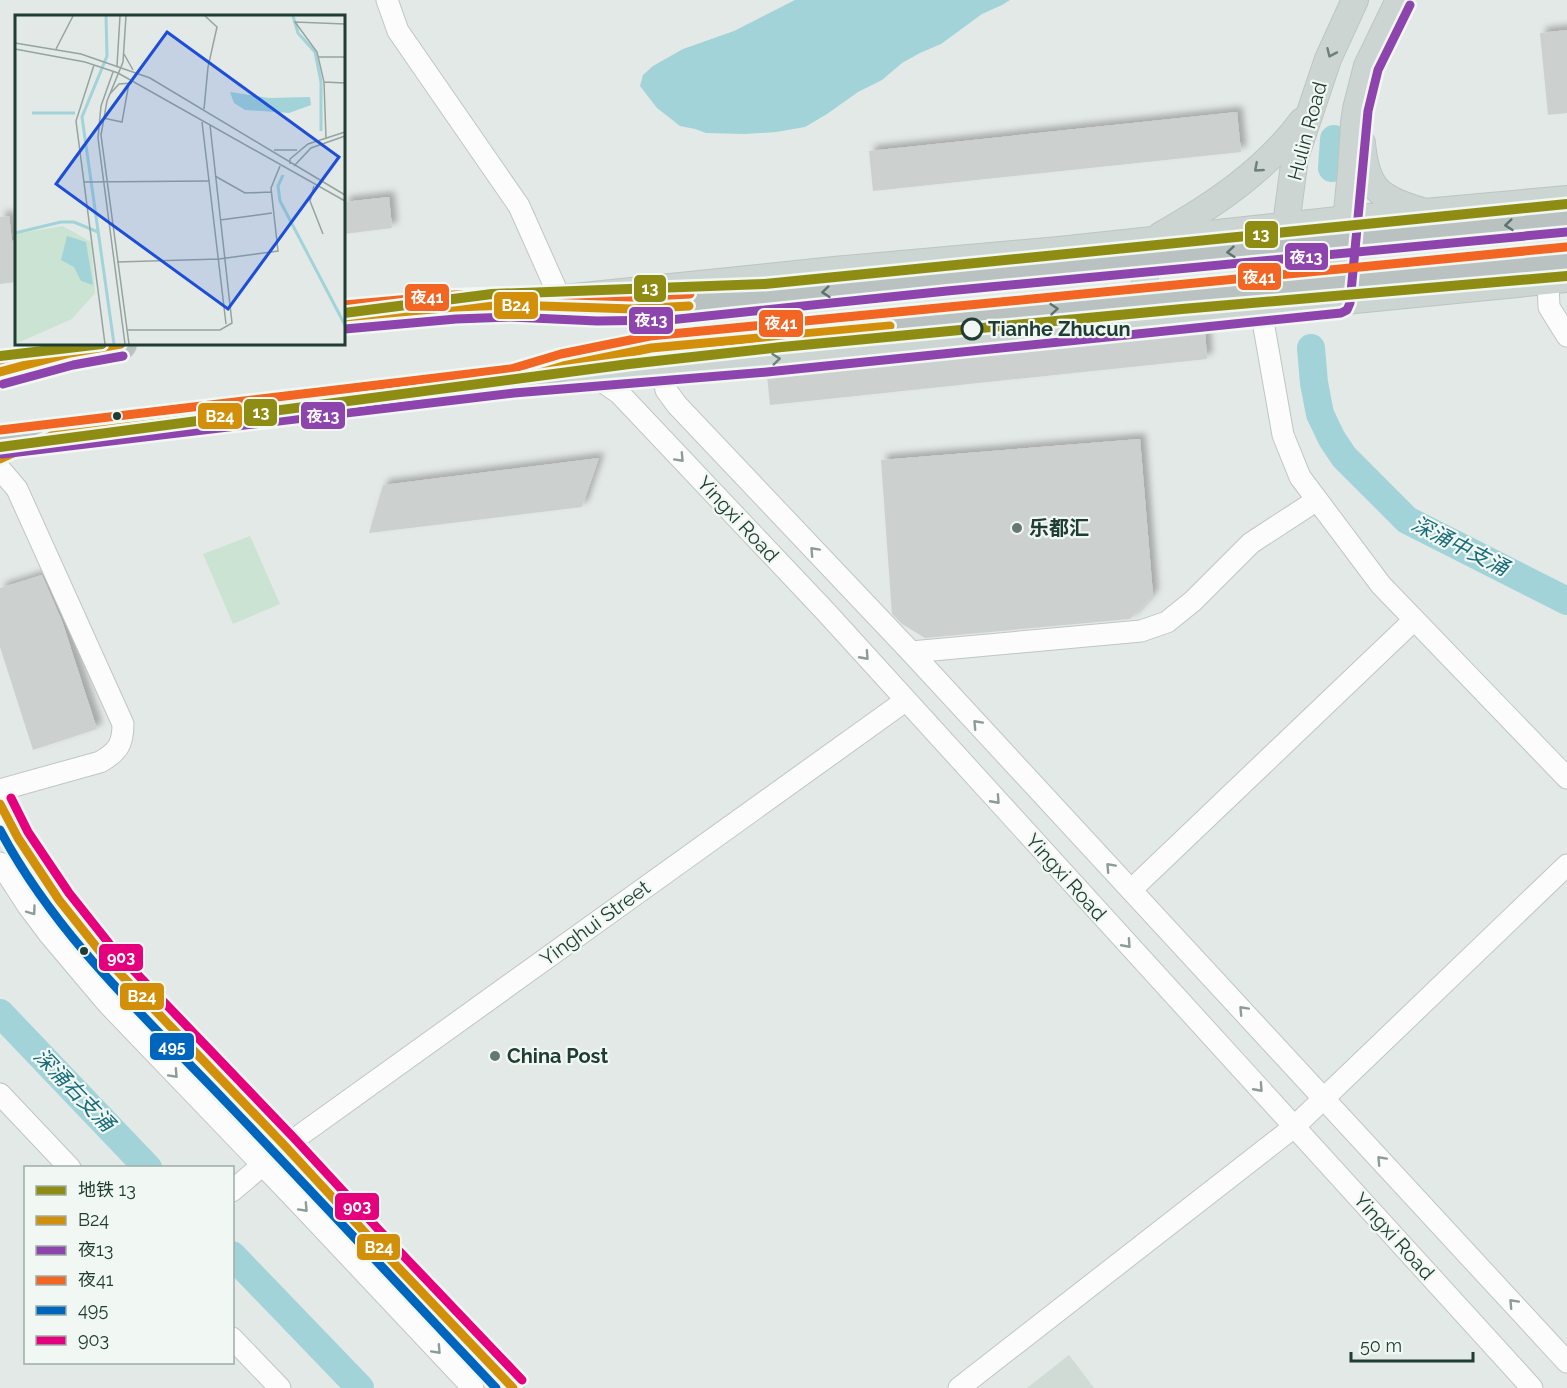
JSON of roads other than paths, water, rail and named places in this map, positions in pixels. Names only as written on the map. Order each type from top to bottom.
[{"type":"highway","points":[[345,317],[455,307],[511,305],[598,309],[668,308],[1567,220]]},
{"type":"highway","points":[[0,442],[513,381],[563,366],[651,348],[954,319],[1561,273]]},
{"type":"highway","points":[[0,372],[70,353],[115,345]]},
{"type":"highway","points":[[0,459],[51,436]]},
{"type":"main road","name":"Hulin Road","points":[[1286,225],[1295,157],[1328,59],[1355,0]]},
{"type":"main road","points":[[1338,302],[1356,109],[1367,66],[1399,0]]},
{"type":"main road","points":[[1153,240],[1231,191],[1288,140],[1311,109]]},
{"type":"main road","points":[[1356,109],[1364,163],[1370,180],[1381,194],[1398,204],[1425,212]]},
{"type":"main road","points":[[485,306],[1567,199]]},
{"type":"main road","points":[[1286,225],[1338,302]]},
{"type":"main road","points":[[1110,244],[1131,256],[1143,270],[1145,276],[1143,294],[1139,303],[1126,316],[1110,325]]},
{"type":"main road","points":[[513,381],[662,370],[1261,310],[1561,273]]},
{"type":"street","points":[[387,0],[398,31],[519,206],[560,298]]},
{"type":"street","points":[[1561,273],[1549,308],[1567,336]]},
{"type":"street","points":[[1261,310],[1283,435],[1300,477],[1380,585],[1567,778]]},
{"type":"street","name":"Yingxi Road","points":[[662,370],[666,390],[693,422],[911,652],[1567,1362]]},
{"type":"street","name":"Yingxi Road","points":[[593,375],[619,393],[825,612],[1532,1388]]},
{"type":"street","points":[[640,415],[672,398]]},
{"type":"street","points":[[0,470],[16,489],[123,724],[120,745],[110,756],[100,762],[0,790]]},
{"type":"street","points":[[911,652],[1141,631],[1167,622],[1193,601],[1251,543],[1317,500]]},
{"type":"street","points":[[1131,890],[1413,621]]},
{"type":"street","name":"Yinghui Street","points":[[234,1189],[285,1146],[905,701]]},
{"type":"street","points":[[0,804],[18,838],[59,900],[106,959],[513,1388]]},
{"type":"street","points":[[0,862],[28,906],[79,972],[473,1388]]},
{"type":"street","points":[[959,1388],[1294,1127],[1567,865]]},
{"type":"street","points":[[0,1094],[69,1166]]},
{"type":"street","points":[[218,1120],[239,1099]]},
{"type":"street","points":[[234,1340],[280,1388]]},
{"type":"water","points":[[795,0],[1010,0],[982,14],[941,44],[902,63],[882,80],[858,92],[805,127],[744,134],[706,133],[680,126],[657,108],[640,86],[643,75],[653,66],[683,49],[734,31]]},
{"type":"waterway","name":"深涌中支涌","points":[[1332,168],[1334,139]]},
{"type":"waterway","name":"深涌中支涌","points":[[1311,348],[1320,414],[1332,439],[1344,457],[1407,520],[1567,601]]},
{"type":"waterway","name":"深涌右支涌","points":[[0,1013],[146,1166]]},
{"type":"waterway","name":"深涌右支涌","points":[[234,1257],[360,1388]]},
{"type":"metro line","name":"13","points":[[345,313],[492,294],[765,284],[1567,204]]},
{"type":"metro line","name":"13","points":[[0,447],[629,364],[782,347],[1182,309],[1567,276]]},
{"type":"metro line","name":"13","points":[[0,356],[94,345]]},
{"type":"place","name":"Tianhe Zhucun","points":[[972,329]]},
{"type":"place","name":"乐都汇","points":[[1017,528]]},
{"type":"place","name":"China Post","points":[[495,1056]]}]
